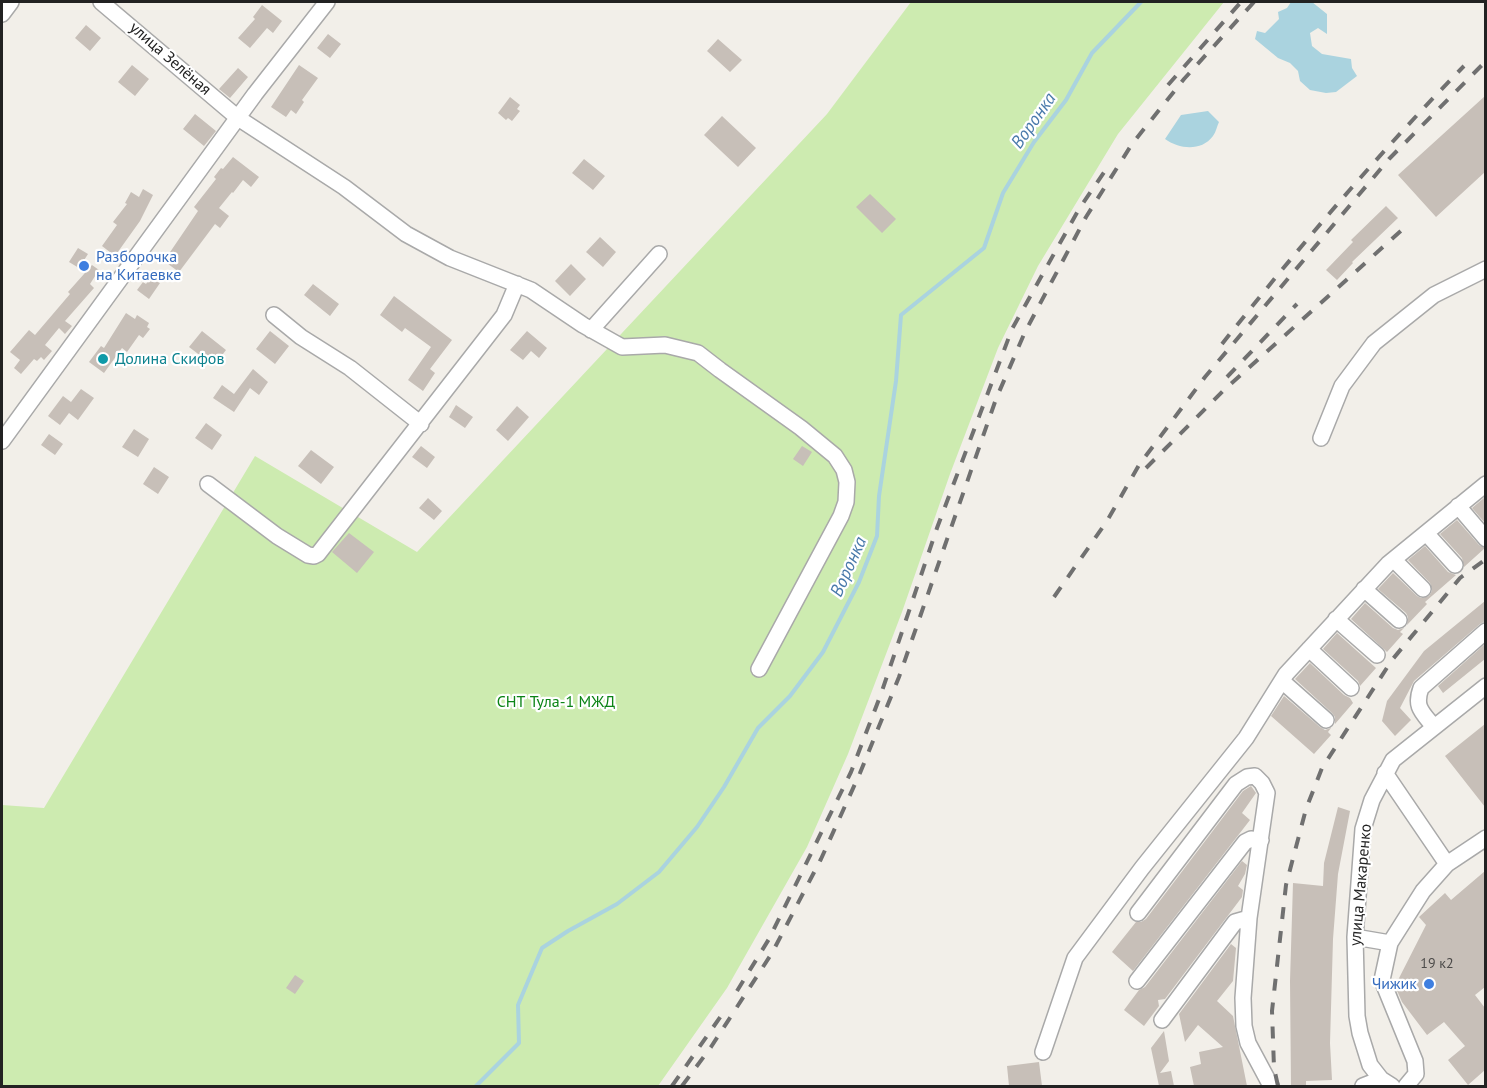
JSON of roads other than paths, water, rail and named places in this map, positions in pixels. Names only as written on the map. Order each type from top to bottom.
[{"type":"street","points":[[2,14],[11,2]]},
{"type":"street","name":"улица Зелёная","points":[[101,2],[238,118],[344,187],[406,234],[450,258],[531,290],[591,330],[622,347],[665,345],[698,353],[801,428],[834,456],[844,470],[847,482],[846,502],[834,531],[759,669]]},
{"type":"street","points":[[2,441],[238,118],[327,2]]},
{"type":"street","points":[[591,330],[659,254]]},
{"type":"street","points":[[1321,438],[1342,386],[1374,343],[1434,295],[1485,269]]},
{"type":"street","points":[[208,484],[277,536],[308,555],[314,556],[320,553],[504,315],[517,284]]},
{"type":"street","points":[[273,315],[301,337],[350,368],[421,424]]},
{"type":"street","points":[[1043,1052],[1075,958],[1142,868],[1246,738],[1286,674],[1364,589],[1394,560],[1485,484]]},
{"type":"street","points":[[1458,506],[1485,539]]},
{"type":"street","points":[[1426,533],[1455,565]]},
{"type":"street","points":[[1394,560],[1423,589]]},
{"type":"street","points":[[1364,589],[1399,620]]},
{"type":"street","points":[[1336,619],[1377,655]]},
{"type":"street","points":[[1434,727],[1418,706],[1417,700],[1421,688],[1485,631]]},
{"type":"street","points":[[1309,649],[1350,688]]},
{"type":"street","points":[[1282,681],[1326,720]]},
{"type":"street","name":"улица Макаренко","points":[[1386,1083],[1370,1065],[1360,1033],[1356,993],[1355,937],[1363,829],[1372,800],[1393,760],[1485,686]]},
{"type":"street","points":[[1386,772],[1447,864]]},
{"type":"street","points":[[1138,913],[1236,784],[1247,777],[1255,776],[1267,793],[1249,918],[1243,998],[1244,1026],[1248,1043],[1271,1086]]},
{"type":"street","points":[[1406,1086],[1416,1074],[1415,1061],[1382,980],[1390,943],[1423,891],[1447,864],[1485,838]]},
{"type":"street","points":[[1137,981],[1245,842],[1251,839],[1261,840]]},
{"type":"street","points":[[1161,1020],[1235,922],[1249,918]]},
{"type":"street","points":[[1355,937],[1390,943]]},
{"type":"street","points":[[1362,1086],[1386,1083]]},
{"type":"water","points":[[1291,2],[1312,2],[1327,14],[1327,34],[1318,28],[1310,33],[1312,46],[1322,54],[1351,59],[1352,68],[1357,76],[1336,92],[1310,90],[1300,81],[1298,71],[1290,63],[1278,58],[1255,39],[1257,31],[1265,33],[1279,19],[1278,12],[1287,8]]},
{"type":"water","points":[[1208,111],[1219,122],[1214,134],[1202,145],[1183,147],[1165,139],[1181,115]]},
{"type":"waterway","name":"Воронка","points":[[476,1086],[519,1043],[518,1005],[542,948],[617,904],[659,872],[697,827],[724,787],[758,728],[790,696],[823,652],[859,582],[877,536],[879,496],[896,381],[901,315],[984,248],[1003,193],[1034,142],[1066,100],[1092,53],[1141,2]]},
{"type":"railway","points":[[1168,85],[1241,2]]},
{"type":"railway","points":[[682,1086],[711,1047],[772,953],[821,859],[860,773],[899,677],[996,399],[1025,332],[1086,217],[1132,144],[1184,79],[1254,2]]},
{"type":"railway","points":[[1054,597],[1107,521],[1139,465],[1205,377],[1389,159],[1486,61]]},
{"type":"railway","points":[[1222,344],[1339,202],[1464,66]]},
{"type":"railway","points":[[737,991],[769,939],[851,772],[881,694],[937,528],[1012,329],[1079,209],[1109,165]]},
{"type":"railway","points":[[1146,468],[1223,391],[1403,229]]},
{"type":"railway","points":[[1227,377],[1297,304]]},
{"type":"railway","points":[[1278,1086],[1274,1068],[1272,1011],[1286,885],[1306,809],[1322,768],[1392,660],[1460,578],[1486,559]]},
{"type":"railway","points":[[672,1086],[721,1016]]},
{"type":"place","name":"Разборочка на Китаевке","points":[[84,266]]},
{"type":"place","name":"Долина Скифов","points":[[103,359]]},
{"type":"place","name":"Чижик","points":[[1429,984]]},
{"type":"park label","name":"СНТ Тула-1 МЖД","points":[[556,702]]}]
